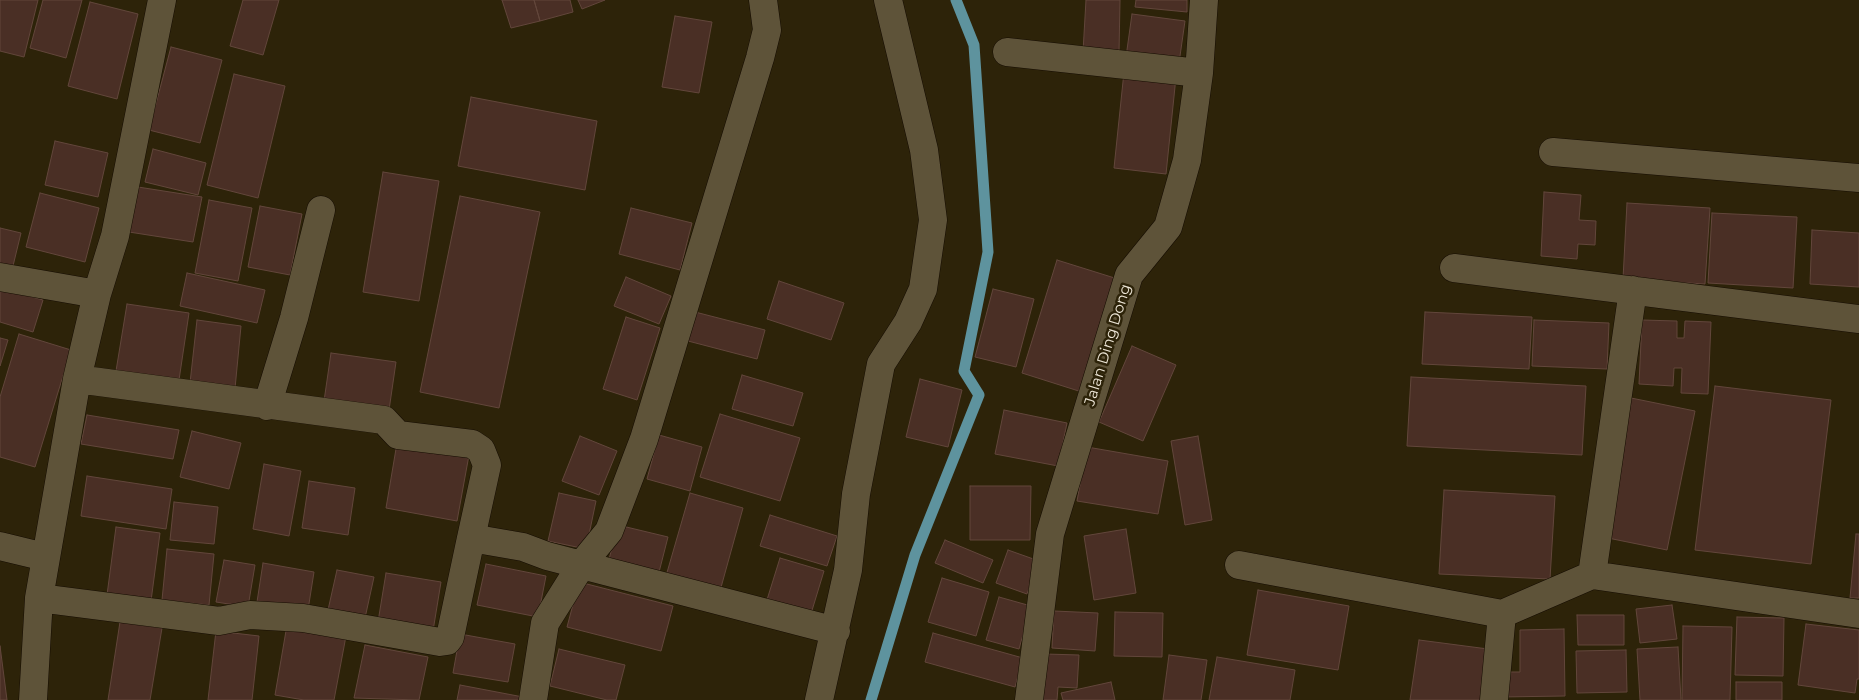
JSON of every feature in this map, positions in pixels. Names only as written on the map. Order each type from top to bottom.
[{"type":"street","points":[[33,700],[39,598],[77,380],[96,294],[115,236],[162,0]]},
{"type":"street","points":[[533,700],[545,623],[582,564],[609,531],[644,438],[764,45],[767,30],[763,0]]},
{"type":"street","points":[[819,700],[836,631],[848,570],[856,494],[881,364],[908,322],[923,289],[933,220],[924,150],[888,0]]},
{"type":"street","name":"Jalan Ding Dong","points":[[1030,700],[1050,534],[1129,275],[1168,227],[1186,160],[1199,74],[1204,0]]},
{"type":"street","points":[[1007,52],[1199,74]]},
{"type":"street","points":[[1553,152],[1859,178]]},
{"type":"street","points":[[267,406],[294,318],[321,210]]},
{"type":"street","points":[[1454,268],[1859,319]]},
{"type":"street","points":[[0,277],[96,294]]},
{"type":"street","points":[[1592,575],[1633,290]]},
{"type":"street","points":[[39,598],[219,621],[250,616],[303,618],[440,642],[447,641],[450,637],[487,465],[481,450],[472,444],[398,435],[384,420],[77,380]]},
{"type":"street","points":[[471,538],[523,547],[836,631]]},
{"type":"street","points":[[0,546],[45,556]]},
{"type":"street","points":[[1239,565],[1502,614],[1592,575],[1859,614]]},
{"type":"street","points":[[1494,700],[1502,614]]},
{"type":"building","points":[[0,0],[38,0],[24,57],[0,51]]},
{"type":"building","points":[[43,0],[82,0],[66,58],[30,48]]},
{"type":"building","points":[[243,0],[279,0],[263,55],[230,46]]},
{"type":"building","points":[[502,0],[534,0],[540,21],[511,28]]},
{"type":"building","points":[[534,0],[570,0],[573,12],[540,21]]},
{"type":"building","points":[[578,0],[605,0],[582,9]]},
{"type":"building","points":[[1086,0],[1120,0],[1119,53],[1083,52]]},
{"type":"building","points":[[1136,0],[1187,0],[1187,12],[1135,7]]},
{"type":"building","points":[[90,2],[138,14],[117,99],[68,86]]},
{"type":"building","points":[[1132,14],[1185,21],[1179,63],[1126,57]]},
{"type":"building","points":[[675,16],[712,22],[699,93],[662,87]]},
{"type":"building","points":[[171,47],[222,60],[200,143],[149,130]]},
{"type":"building","points":[[1124,72],[1176,77],[1166,174],[1114,168]]},
{"type":"building","points":[[234,74],[285,86],[258,198],[207,185]]},
{"type":"building","points":[[471,97],[597,121],[585,190],[458,166]]},
{"type":"building","points":[[55,141],[108,153],[98,197],[45,185]]},
{"type":"building","points":[[153,149],[206,163],[198,195],[145,182]]},
{"type":"building","points":[[383,172],[439,181],[419,301],[363,292]]},
{"type":"building","points":[[138,187],[202,197],[193,242],[129,232]]},
{"type":"building","points":[[1544,192],[1581,195],[1579,220],[1596,221],[1595,245],[1578,244],[1577,259],[1541,256]]},
{"type":"building","points":[[40,193],[99,208],[85,262],[26,247]]},
{"type":"building","points":[[460,196],[540,212],[499,408],[420,392]]},
{"type":"building","points":[[209,200],[252,208],[238,281],[195,273]]},
{"type":"building","points":[[1627,203],[1710,208],[1705,284],[1623,279]]},
{"type":"building","points":[[260,206],[302,214],[290,275],[248,267]]},
{"type":"building","points":[[631,208],[692,223],[680,270],[619,254]]},
{"type":"building","points":[[1712,213],[1797,217],[1793,288],[1708,283]]},
{"type":"building","points":[[0,228],[21,233],[12,270],[0,267]]},
{"type":"building","points":[[1812,230],[1859,233],[1859,287],[1810,284]]},
{"type":"building","points":[[1057,260],[1121,280],[1085,393],[1022,373]]},
{"type":"building","points":[[187,273],[265,290],[257,323],[180,306]]},
{"type":"building","points":[[626,277],[671,296],[659,324],[614,306]]},
{"type":"building","points":[[779,281],[844,303],[831,340],[767,319]]},
{"type":"building","points":[[0,288],[43,300],[33,332],[0,322]]},
{"type":"building","points":[[993,289],[1034,299],[1016,367],[975,357]]},
{"type":"building","points":[[127,304],[189,313],[179,380],[116,371]]},
{"type":"building","points":[[695,312],[765,330],[757,359],[688,341]]},
{"type":"building","points":[[1425,312],[1532,317],[1529,369],[1422,364]]},
{"type":"building","points":[[626,317],[660,328],[637,400],[603,389]]},
{"type":"building","points":[[197,320],[241,326],[234,399],[189,392]]},
{"type":"building","points":[[1534,320],[1609,323],[1607,369],[1532,366]]},
{"type":"building","points":[[1642,320],[1677,321],[1677,338],[1684,338],[1685,321],[1711,322],[1708,394],[1681,393],[1682,368],[1674,368],[1673,386],[1639,384]]},
{"type":"building","points":[[19,334],[71,350],[35,467],[0,457],[0,397]]},
{"type":"building","points":[[0,338],[8,340],[0,366]]},
{"type":"building","points":[[1132,346],[1176,365],[1143,441],[1099,422]]},
{"type":"building","points":[[331,353],[396,362],[388,417],[323,408]]},
{"type":"building","points":[[742,375],[803,393],[793,426],[732,409]]},
{"type":"building","points":[[1411,377],[1586,386],[1582,455],[1407,446]]},
{"type":"building","points":[[920,379],[962,390],[948,447],[906,437]]},
{"type":"building","points":[[1715,386],[1831,400],[1811,564],[1695,550]]},
{"type":"building","points":[[1631,398],[1695,411],[1667,550],[1603,537]]},
{"type":"building","points":[[1004,410],[1067,423],[1058,466],[995,454]]},
{"type":"building","points":[[720,414],[800,438],[780,501],[700,477]]},
{"type":"building","points":[[87,415],[179,430],[173,459],[81,444]]},
{"type":"building","points":[[192,431],[241,443],[229,489],[180,477]]},
{"type":"building","points":[[659,435],[702,447],[690,491],[647,479]]},
{"type":"building","points":[[580,436],[617,451],[599,495],[562,481]]},
{"type":"building","points":[[1198,436],[1212,520],[1185,525],[1171,441]]},
{"type":"building","points":[[397,443],[469,455],[457,521],[386,508]]},
{"type":"building","points":[[1087,447],[1168,461],[1158,514],[1077,501]]},
{"type":"building","points":[[264,464],[301,471],[289,536],[253,529]]},
{"type":"building","points":[[87,476],[172,489],[166,529],[81,516]]},
{"type":"building","points":[[309,481],[355,488],[348,535],[302,528]]},
{"type":"building","points":[[970,486],[1031,486],[1030,540],[970,540]]},
{"type":"building","points":[[1444,490],[1555,496],[1550,579],[1439,574]]},
{"type":"building","points":[[559,493],[596,501],[586,549],[548,541]]},
{"type":"building","points":[[690,493],[743,508],[720,591],[666,576]]},
{"type":"building","points":[[174,502],[218,507],[214,544],[170,540]]},
{"type":"building","points":[[770,515],[837,536],[827,566],[760,546]]},
{"type":"building","points":[[618,525],[668,537],[657,580],[607,567]]},
{"type":"building","points":[[116,527],[160,533],[151,601],[107,595]]},
{"type":"building","points":[[1126,529],[1136,593],[1094,600],[1084,536]]},
{"type":"building","points":[[1856,534],[1859,534],[1859,598],[1850,598]]},
{"type":"building","points":[[945,540],[993,560],[983,583],[935,563]]},
{"type":"building","points":[[167,549],[214,554],[209,605],[162,600]]},
{"type":"building","points":[[1008,550],[1039,561],[1027,594],[996,583]]},
{"type":"building","points":[[780,558],[824,571],[810,617],[766,603]]},
{"type":"building","points":[[224,560],[255,565],[248,607],[216,602]]},
{"type":"building","points":[[263,563],[314,572],[308,610],[257,602]]},
{"type":"building","points":[[486,564],[546,576],[538,617],[477,605]]},
{"type":"building","points":[[337,570],[374,577],[365,618],[328,610]]},
{"type":"building","points":[[386,573],[441,582],[432,637],[377,628]]},
{"type":"building","points":[[942,578],[989,592],[976,636],[928,622]]},
{"type":"building","points":[[579,582],[673,606],[661,651],[567,627]]},
{"type":"building","points":[[1258,590],[1349,606],[1338,670],[1247,655]]},
{"type":"building","points":[[999,597],[1031,606],[1019,649],[986,640]]},
{"type":"building","points":[[1672,605],[1677,639],[1640,643],[1636,609]]},
{"type":"building","points":[[1054,611],[1098,613],[1095,651],[1052,648]]},
{"type":"building","points":[[1115,612],[1163,613],[1162,657],[1114,656]]},
{"type":"building","points":[[1577,615],[1624,615],[1624,645],[1578,645]]},
{"type":"building","points":[[1737,617],[1784,618],[1783,676],[1735,675]]},
{"type":"building","points":[[120,622],[162,628],[150,700],[108,700]]},
{"type":"building","points":[[1806,624],[1859,630],[1859,679],[1857,679],[1855,693],[1798,685]]},
{"type":"building","points":[[287,625],[346,636],[334,700],[304,700],[275,695]]},
{"type":"building","points":[[1683,626],[1732,627],[1730,700],[1682,700]]},
{"type":"building","points":[[1564,629],[1565,696],[1500,697],[1500,672],[1520,672],[1520,630]]},
{"type":"building","points":[[216,631],[259,636],[252,700],[208,700]]},
{"type":"building","points":[[933,633],[1023,658],[1015,687],[925,662]]},
{"type":"building","points":[[460,634],[515,644],[508,682],[453,673]]},
{"type":"building","points":[[1419,640],[1488,649],[1481,700],[1410,700]]},
{"type":"building","points":[[365,645],[428,657],[419,700],[354,698]]},
{"type":"building","points":[[0,646],[7,700],[0,700]]},
{"type":"building","points":[[1678,647],[1681,700],[1640,700],[1637,649]]},
{"type":"building","points":[[559,649],[625,665],[616,700],[607,700],[550,686]]},
{"type":"building","points":[[1626,650],[1627,692],[1577,693],[1576,651]]},
{"type":"building","points":[[1045,654],[1079,655],[1077,688],[1058,687],[1057,700],[1035,700]]},
{"type":"building","points":[[1169,655],[1207,660],[1201,700],[1163,700]]},
{"type":"building","points":[[1217,657],[1295,670],[1290,700],[1209,700]]},
{"type":"building","points":[[1111,682],[1115,700],[1063,700],[1061,693]]},
{"type":"building","points":[[1736,682],[1782,682],[1782,700],[1736,700]]},
{"type":"building","points":[[460,685],[523,697],[522,700],[457,700]]},
{"type":"waterway","points":[[871,700],[915,555],[979,395],[964,371],[988,252],[974,45],[956,0]]}]
